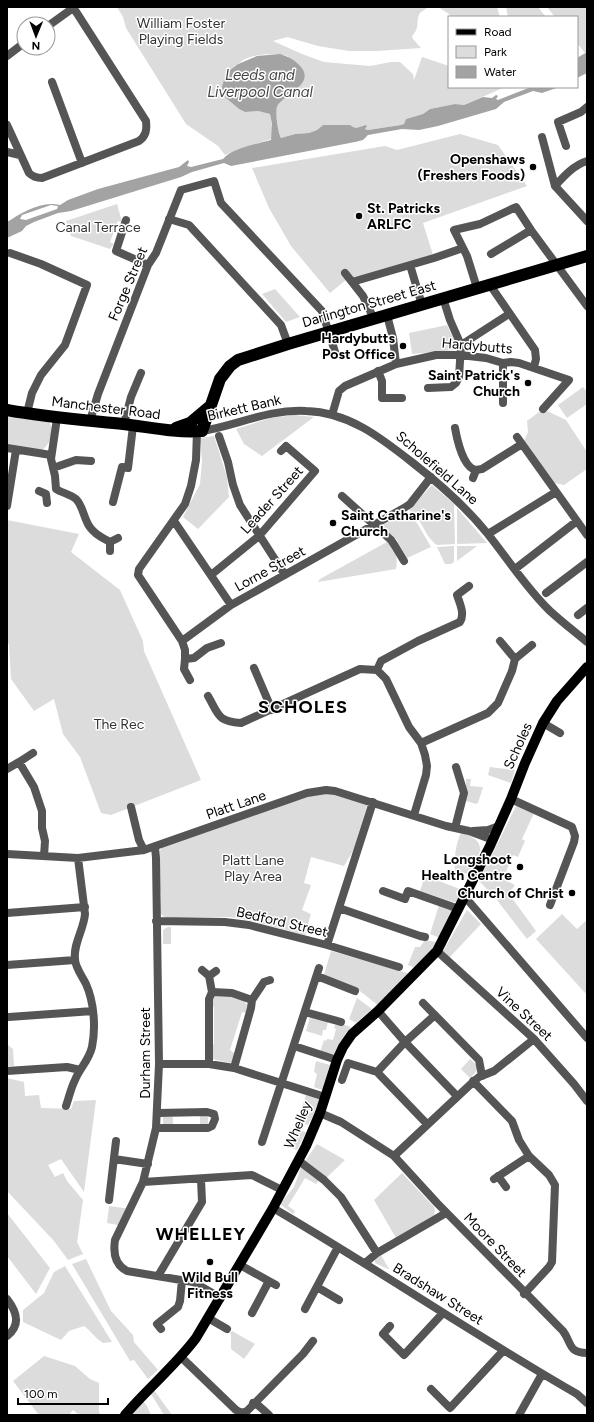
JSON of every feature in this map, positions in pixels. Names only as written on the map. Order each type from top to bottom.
[{"type":"highway","name":"Darlington Street East","points":[[199,431],[211,405],[220,379],[233,363],[250,355],[587,256]]},
{"type":"highway","points":[[167,430],[182,427],[190,423],[211,405]]},
{"type":"highway","name":"Manchester Road","points":[[7,410],[57,418],[167,430],[199,431]]},
{"type":"main road","name":"Scholes","points":[[492,843],[525,763],[544,723],[557,701],[583,675],[587,667]]},
{"type":"main road","name":"Whelley","points":[[125,1415],[196,1338],[221,1298],[299,1161],[320,1113],[337,1060],[343,1047],[352,1034],[378,1011],[437,951],[492,843]]},
{"type":"street","points":[[7,125],[29,173],[37,178],[42,178],[138,142],[146,134],[146,121],[73,7],[56,20]]},
{"type":"street","points":[[7,56],[16,49]]},
{"type":"street","points":[[52,82],[82,163]]},
{"type":"street","points":[[566,146],[558,122],[580,112],[587,107]]},
{"type":"street","points":[[542,137],[555,186],[587,221]]},
{"type":"street","points":[[7,152],[20,155]]},
{"type":"street","points":[[555,186],[567,173],[587,161]]},
{"type":"street","name":"Forge Street","points":[[90,421],[98,394],[148,265],[156,253],[181,190],[214,181],[221,203],[322,311],[329,332]]},
{"type":"street","points":[[477,288],[467,256],[454,230],[480,224],[516,207],[531,230],[587,306]]},
{"type":"street","points":[[169,219],[189,225],[281,324],[288,344]]},
{"type":"street","points":[[126,220],[116,252],[148,265]]},
{"type":"street","points":[[491,254],[531,230]]},
{"type":"street","points":[[352,282],[463,248]]},
{"type":"street","points":[[10,253],[41,264],[87,284],[65,345],[41,375],[32,393],[27,413]]},
{"type":"street","points":[[410,265],[422,305]]},
{"type":"street","points":[[344,273],[363,296],[374,319]]},
{"type":"street","points":[[490,284],[509,314],[535,350],[536,359],[534,367]]},
{"type":"street","points":[[428,388],[451,387],[456,383],[459,377],[461,345],[450,320],[443,298]]},
{"type":"street","points":[[461,345],[509,314]]},
{"type":"street","points":[[387,315],[393,338],[396,364]]},
{"type":"street","points":[[329,332],[336,355]]},
{"type":"street","name":"Hardybutts","points":[[332,414],[338,395],[342,388],[396,364],[436,355],[460,355],[486,358],[503,363],[514,362],[534,367],[569,380],[543,409]]},
{"type":"street","points":[[503,363],[503,403]]},
{"type":"street","points":[[378,371],[382,381],[382,401],[402,398]]},
{"type":"street","points":[[113,502],[122,467],[128,468],[131,398],[140,373]]},
{"type":"street","name":"Scholefield Lane","points":[[292,411],[315,411],[332,414],[354,422],[374,434],[431,477],[460,503],[488,534],[550,611],[587,642]]},
{"type":"street","name":"Birkett Bank","points":[[199,431],[270,413],[292,411]]},
{"type":"street","points":[[56,489],[51,455],[57,418]]},
{"type":"street","points":[[455,428],[454,438],[474,474],[520,441],[587,535]]},
{"type":"street","points":[[190,680],[184,669],[185,650],[182,641],[138,575],[139,570],[185,504],[196,465],[199,431]]},
{"type":"street","points":[[219,436],[221,447],[228,462],[240,505],[285,575]]},
{"type":"street","name":"Leader Street","points":[[211,574],[259,536],[315,471],[286,446],[281,451]]},
{"type":"street","points":[[7,448],[51,455]]},
{"type":"street","points":[[7,506],[16,450]]},
{"type":"street","points":[[53,468],[76,460],[92,462]]},
{"type":"street","name":"Lorne Street","points":[[182,641],[231,605],[374,526],[407,506],[431,477]]},
{"type":"street","points":[[44,496],[56,489]]},
{"type":"street","points":[[56,489],[76,499],[80,503],[91,528],[110,542]]},
{"type":"street","points":[[488,534],[556,492]]},
{"type":"street","points":[[342,496],[393,542],[404,562]]},
{"type":"street","points":[[174,521],[231,605]]},
{"type":"street","points":[[515,569],[577,521]]},
{"type":"street","points":[[110,542],[118,538]]},
{"type":"street","points":[[110,542],[110,551]]},
{"type":"street","points":[[546,593],[587,562]]},
{"type":"street","points":[[377,670],[381,661],[418,641],[460,622],[462,618],[462,611],[457,595],[469,586]]},
{"type":"street","points":[[578,615],[587,608]]},
{"type":"street","points":[[500,641],[515,659]]},
{"type":"street","points":[[185,659],[194,658],[206,648],[221,643]]},
{"type":"street","points":[[421,743],[493,710],[512,671],[515,659],[532,645]]},
{"type":"street","points":[[254,668],[272,710]]},
{"type":"street","points":[[208,696],[220,717],[231,722],[241,723],[360,669],[377,670],[386,679],[409,727],[421,743],[425,755],[427,766],[426,776],[414,815]]},
{"type":"street","points":[[544,723],[560,733]]},
{"type":"street","points":[[7,769],[33,753]]},
{"type":"street","points":[[19,762],[34,787],[42,811],[42,828],[45,842],[44,856]]},
{"type":"street","points":[[455,828],[464,793],[456,767]]},
{"type":"street","name":"Platt Lane","points":[[7,854],[78,858],[144,850],[307,793],[326,790],[335,791],[469,831],[488,830],[499,826]]},
{"type":"street","points":[[511,799],[572,828],[574,832],[574,842],[550,905]]},
{"type":"street","points":[[327,946],[373,802]]},
{"type":"street","points":[[131,807],[139,840],[144,850]]},
{"type":"street","name":"Platt Lane","points":[[469,831],[492,843]]},
{"type":"street","name":"Durham Street","points":[[155,847],[159,1064],[158,1113],[148,1167],[143,1182],[115,1240],[114,1251],[117,1262],[123,1269],[158,1276]]},
{"type":"street","points":[[66,1106],[71,1089],[92,1046],[93,1011],[90,995],[74,960],[84,920],[85,907],[78,858]]},
{"type":"street","points":[[383,891],[405,899],[408,891],[459,909]]},
{"type":"street","points":[[465,897],[587,1038]]},
{"type":"street","points":[[7,913],[85,907]]},
{"type":"street","points":[[339,908],[421,938]]},
{"type":"street","name":"Bedford Street","points":[[156,922],[240,924],[259,927],[399,967]]},
{"type":"street","name":"Vine Street","points":[[437,951],[534,1040],[574,1084],[587,1101]]},
{"type":"street","points":[[7,965],[74,960]]},
{"type":"street","points":[[209,1064],[209,1000],[212,992],[205,973],[216,971]]},
{"type":"street","points":[[262,1142],[318,972],[354,991]]},
{"type":"street","points":[[234,1068],[252,1000],[264,979]]},
{"type":"street","points":[[212,992],[232,993],[252,1000]]},
{"type":"street","points":[[424,1003],[479,1060],[482,1076]]},
{"type":"street","points":[[13,1015],[93,1011]]},
{"type":"street","points":[[378,1011],[457,1096]]},
{"type":"street","points":[[305,1012],[341,1022]]},
{"type":"street","points":[[377,1072],[435,1015]]},
{"type":"street","points":[[394,1156],[473,1081],[494,1071],[534,1040]]},
{"type":"street","points":[[294,1046],[337,1060]]},
{"type":"street","points":[[342,1080],[348,1063],[377,1072],[427,1124]]},
{"type":"street","points":[[159,1064],[209,1064],[234,1068],[319,1095]]},
{"type":"street","points":[[7,1071],[67,1067],[80,1070]]},
{"type":"street","points":[[473,1081],[512,1121],[518,1140],[529,1156],[549,1175],[555,1185],[552,1262],[549,1268],[524,1294]]},
{"type":"street","points":[[156,1128],[208,1128],[212,1126],[215,1119],[214,1114],[207,1112],[158,1113]]},
{"type":"street","name":"Moore Street","points":[[320,1113],[341,1122],[394,1156],[524,1294],[562,1331],[567,1337],[572,1349],[576,1352],[587,1353]]},
{"type":"street","points":[[109,1200],[116,1141]]},
{"type":"street","points":[[506,1187],[496,1178],[529,1156]]},
{"type":"street","points":[[299,1161],[324,1180],[341,1197],[377,1253]]},
{"type":"street","points":[[114,1162],[148,1167]]},
{"type":"street","points":[[143,1182],[252,1175],[282,1190]]},
{"type":"street","points":[[201,1178],[202,1202],[158,1276],[198,1284],[221,1298]]},
{"type":"street","name":"Bradshaw Street","points":[[273,1208],[365,1263],[503,1351],[577,1394],[587,1403]]},
{"type":"street","points":[[365,1263],[377,1253],[446,1212]]},
{"type":"street","points":[[304,1309],[338,1247]]},
{"type":"street","points":[[240,1265],[273,1283],[254,1312]]},
{"type":"street","points":[[157,1325],[178,1307],[182,1280]]},
{"type":"street","points":[[317,1287],[339,1300]]},
{"type":"street","points":[[7,1299],[15,1312],[17,1322],[15,1328],[7,1336]]},
{"type":"street","points":[[390,1326],[383,1334],[404,1355],[443,1313]]},
{"type":"street","points":[[208,1318],[227,1329]]},
{"type":"street","points":[[181,1356],[236,1410],[242,1414],[246,1412],[253,1403],[303,1354],[313,1340]]},
{"type":"street","points":[[431,1389],[450,1408],[503,1351]]},
{"type":"street","points":[[519,1415],[542,1374]]},
{"type":"street","points":[[253,1403],[269,1415]]},
{"type":"green space","name":"William Foster Playing Fields","points":[[117,7],[428,7],[420,13],[415,33],[412,36],[421,48],[349,51],[318,46],[287,37],[273,41],[324,62],[370,66],[400,62],[413,74],[414,80],[422,57],[448,66],[448,88],[503,88],[464,105],[455,104],[430,109],[423,114],[406,119],[404,124],[401,125],[368,130],[365,129],[366,127],[363,125],[359,128],[339,125],[323,125],[317,130],[309,133],[295,134],[281,138],[278,129],[276,112],[277,106],[281,101],[297,90],[288,56],[269,54],[250,57],[237,64],[226,73],[226,98],[245,112],[258,111],[270,114],[272,127],[271,139],[225,155],[218,146],[186,124],[126,28],[123,17]]},
{"type":"green space","points":[[438,7],[497,7],[500,16],[450,16]]},
{"type":"green space","points":[[506,7],[538,7],[545,16],[508,16]]},
{"type":"green space","points":[[547,7],[587,7],[587,52],[585,53],[578,44],[578,16],[554,16]]},
{"type":"green space","name":"St. Patricks ARLFC","points":[[460,134],[498,145],[527,186],[423,223],[434,258],[347,279],[330,293],[291,246],[269,208],[252,168],[385,146],[397,150]]},
{"type":"green space","name":"Canal Terrace","points":[[117,204],[122,222],[118,221],[110,242],[114,244],[110,249],[71,236],[66,221]]},
{"type":"green space","points":[[275,289],[300,317],[286,322],[262,294]]},
{"type":"green space","points":[[447,325],[456,344],[455,350],[412,354],[409,333]]},
{"type":"green space","points":[[583,387],[587,392],[587,404],[567,418],[558,405]]},
{"type":"green space","points":[[543,409],[566,420],[587,452],[587,469],[564,485],[554,483],[524,441],[528,432],[527,421]]},
{"type":"green space","points":[[7,414],[49,422],[52,433],[45,448],[42,450],[7,445]]},
{"type":"green space","points":[[295,415],[314,417],[262,456],[244,444],[236,429],[271,418]]},
{"type":"green space","points":[[214,436],[227,477],[229,497],[198,529],[183,517],[200,484],[202,461],[200,438]]},
{"type":"green space","points":[[432,485],[454,504],[455,544],[437,545],[434,543],[428,536],[416,515],[409,510]]},
{"type":"green space","points":[[457,508],[487,543],[457,544]]},
{"type":"green space","points":[[405,513],[417,523],[431,547],[407,558],[396,539],[381,526]]},
{"type":"green space","name":"The Rec","points":[[7,520],[79,534],[71,552],[120,590],[143,641],[144,651],[201,780],[111,815],[101,813],[80,757],[63,734],[54,699],[34,711],[11,679],[9,644],[7,642]]},
{"type":"green space","points":[[387,542],[396,554],[396,569],[318,582],[320,579]]},
{"type":"green space","points":[[454,546],[454,562],[451,564],[445,564],[437,547]]},
{"type":"green space","points":[[457,546],[477,546],[457,561]]},
{"type":"green space","points":[[490,767],[515,770],[511,783],[488,775]]},
{"type":"green space","points":[[466,779],[471,779],[470,786],[483,787],[478,803],[476,804],[466,801]]},
{"type":"green space","name":"Platt Lane Play Area","points":[[334,792],[368,803],[353,851],[344,866],[311,857],[304,883],[311,885],[302,910],[311,914],[305,935],[248,920],[229,917],[165,918],[160,913],[160,851],[162,847],[308,795]]},
{"type":"green space","points":[[516,806],[535,811],[522,839],[525,841],[518,857],[513,855],[503,879],[515,885],[509,894],[536,931],[527,939],[493,895],[479,881]]},
{"type":"green space","points":[[461,832],[474,838],[480,847],[480,851],[470,875],[455,870],[456,850]]},
{"type":"green space","points":[[425,876],[463,890],[458,902],[453,902],[420,891]]},
{"type":"green space","points":[[439,905],[453,910],[440,938],[430,934]]},
{"type":"green space","points":[[467,910],[481,924],[449,958],[442,953]]},
{"type":"green space","points":[[562,914],[577,929],[587,920],[587,995],[536,939]]},
{"type":"green space","points":[[171,927],[171,944],[163,944],[163,930]]},
{"type":"green space","points":[[425,940],[437,942],[416,968],[408,965],[415,947],[420,947]]},
{"type":"green space","points":[[331,951],[411,974],[379,1006],[356,988],[324,975]]},
{"type":"green space","points":[[214,996],[232,997],[244,1001],[248,1006],[247,1013],[242,1012],[230,1050],[234,1053],[232,1062],[230,1063],[212,1059],[212,1046],[214,1044],[214,1007],[212,1005]]},
{"type":"green space","points":[[357,998],[372,1009],[356,1023],[349,1019]]},
{"type":"green space","points":[[310,1017],[328,1022],[326,1030],[323,1030],[322,1036],[306,1031]]},
{"type":"green space","points":[[342,1024],[351,1027],[346,1033],[335,1055],[320,1052],[324,1040],[333,1040],[336,1029],[334,1028],[335,1025]]},
{"type":"green space","points":[[7,1044],[13,1049],[14,1066],[7,1066]]},
{"type":"green space","points":[[470,1059],[477,1066],[477,1071],[470,1078],[461,1069]]},
{"type":"green space","points":[[316,1061],[330,1065],[322,1090],[314,1087],[317,1074],[314,1072]]},
{"type":"green space","points":[[7,1078],[24,1082],[25,1096],[39,1095],[41,1108],[71,1109],[74,1101],[96,1100],[84,1192],[61,1159],[48,1165],[55,1177],[63,1173],[67,1181],[83,1200],[77,1242],[83,1254],[68,1260],[54,1241],[7,1191]]},
{"type":"green space","points":[[306,1095],[320,1099],[316,1111],[308,1125],[297,1122]]},
{"type":"green space","points":[[200,1116],[208,1116],[208,1124],[200,1124]]},
{"type":"green space","points":[[163,1117],[173,1117],[173,1124],[163,1124]]},
{"type":"green space","points":[[294,1129],[306,1132],[297,1150],[287,1147]]},
{"type":"green space","points":[[317,1144],[345,1160],[324,1180],[303,1164]]},
{"type":"green space","points":[[301,1167],[319,1180],[316,1184],[305,1178],[288,1206],[295,1211],[293,1214],[280,1204],[294,1187]]},
{"type":"green space","points":[[402,1173],[434,1207],[435,1211],[434,1215],[396,1238],[374,1200]]},
{"type":"green space","points":[[109,1206],[131,1209],[123,1226],[107,1223]]},
{"type":"green space","points":[[7,1213],[50,1268],[36,1294],[7,1256]]},
{"type":"green space","points":[[381,1255],[389,1269],[375,1263],[375,1260]]},
{"type":"green space","points":[[86,1259],[111,1311],[133,1335],[134,1342],[158,1370],[148,1379],[134,1360],[130,1361],[72,1264]]},
{"type":"green space","points":[[65,1266],[112,1342],[103,1343],[84,1326],[69,1331],[61,1340],[23,1322],[23,1310],[44,1293],[54,1272]]},
{"type":"green space","points":[[232,1331],[255,1344],[244,1359],[231,1349],[230,1333]]},
{"type":"green space","points":[[44,1356],[75,1366],[90,1379],[99,1383],[99,1412],[101,1415],[79,1415],[73,1410],[69,1415],[37,1415],[38,1414],[13,1381]]},
{"type":"green space","points":[[154,1390],[172,1415],[164,1415],[151,1394]]},
{"type":"green space","points":[[143,1401],[151,1415],[132,1415]]},
{"type":"water","points":[[587,52],[587,73],[578,78],[578,57]]},
{"type":"water","name":"Leeds and Liverpool Canal","points":[[280,54],[292,59],[301,67],[304,73],[304,79],[301,85],[277,107],[277,122],[281,138],[295,134],[309,133],[317,130],[323,125],[350,125],[356,128],[365,125],[367,126],[365,129],[368,130],[401,125],[404,124],[406,119],[423,114],[430,109],[455,104],[464,105],[483,97],[492,98],[496,95],[498,96],[496,99],[498,100],[528,88],[556,88],[542,93],[533,91],[504,102],[496,109],[438,126],[419,130],[402,129],[368,135],[363,140],[355,142],[231,166],[224,163],[71,211],[58,213],[34,222],[26,226],[22,231],[7,238],[7,222],[32,208],[46,204],[60,205],[68,200],[98,189],[179,167],[188,160],[189,162],[187,166],[191,167],[223,159],[238,149],[271,140],[272,124],[270,114],[258,111],[245,112],[226,98],[223,93],[222,87],[226,73],[238,64],[257,56]],"holes":[[[51,205],[58,206],[57,209],[26,220],[20,219],[22,215]]]},
{"type":"place","name":"Openshaws (Freshers Foods)","points":[[533,167]]},
{"type":"place","name":"St. Patricks ARLFC","points":[[359,216]]},
{"type":"place","name":"Hardybutts Post Office","points":[[403,346]]},
{"type":"place","name":"Saint Patrick's Church","points":[[528,383]]},
{"type":"place","name":"Saint Catharine's Church","points":[[333,523]]},
{"type":"place","name":"Longshoot Health Centre","points":[[520,867]]},
{"type":"place","name":"Church of Christ","points":[[572,893]]},
{"type":"place","name":"Wild Bull Fitness","points":[[210,1262]]},
{"type":"district","name":"SCHOLES","points":[[303,707]]},
{"type":"district","name":"WHELLEY","points":[[201,1234]]}]
